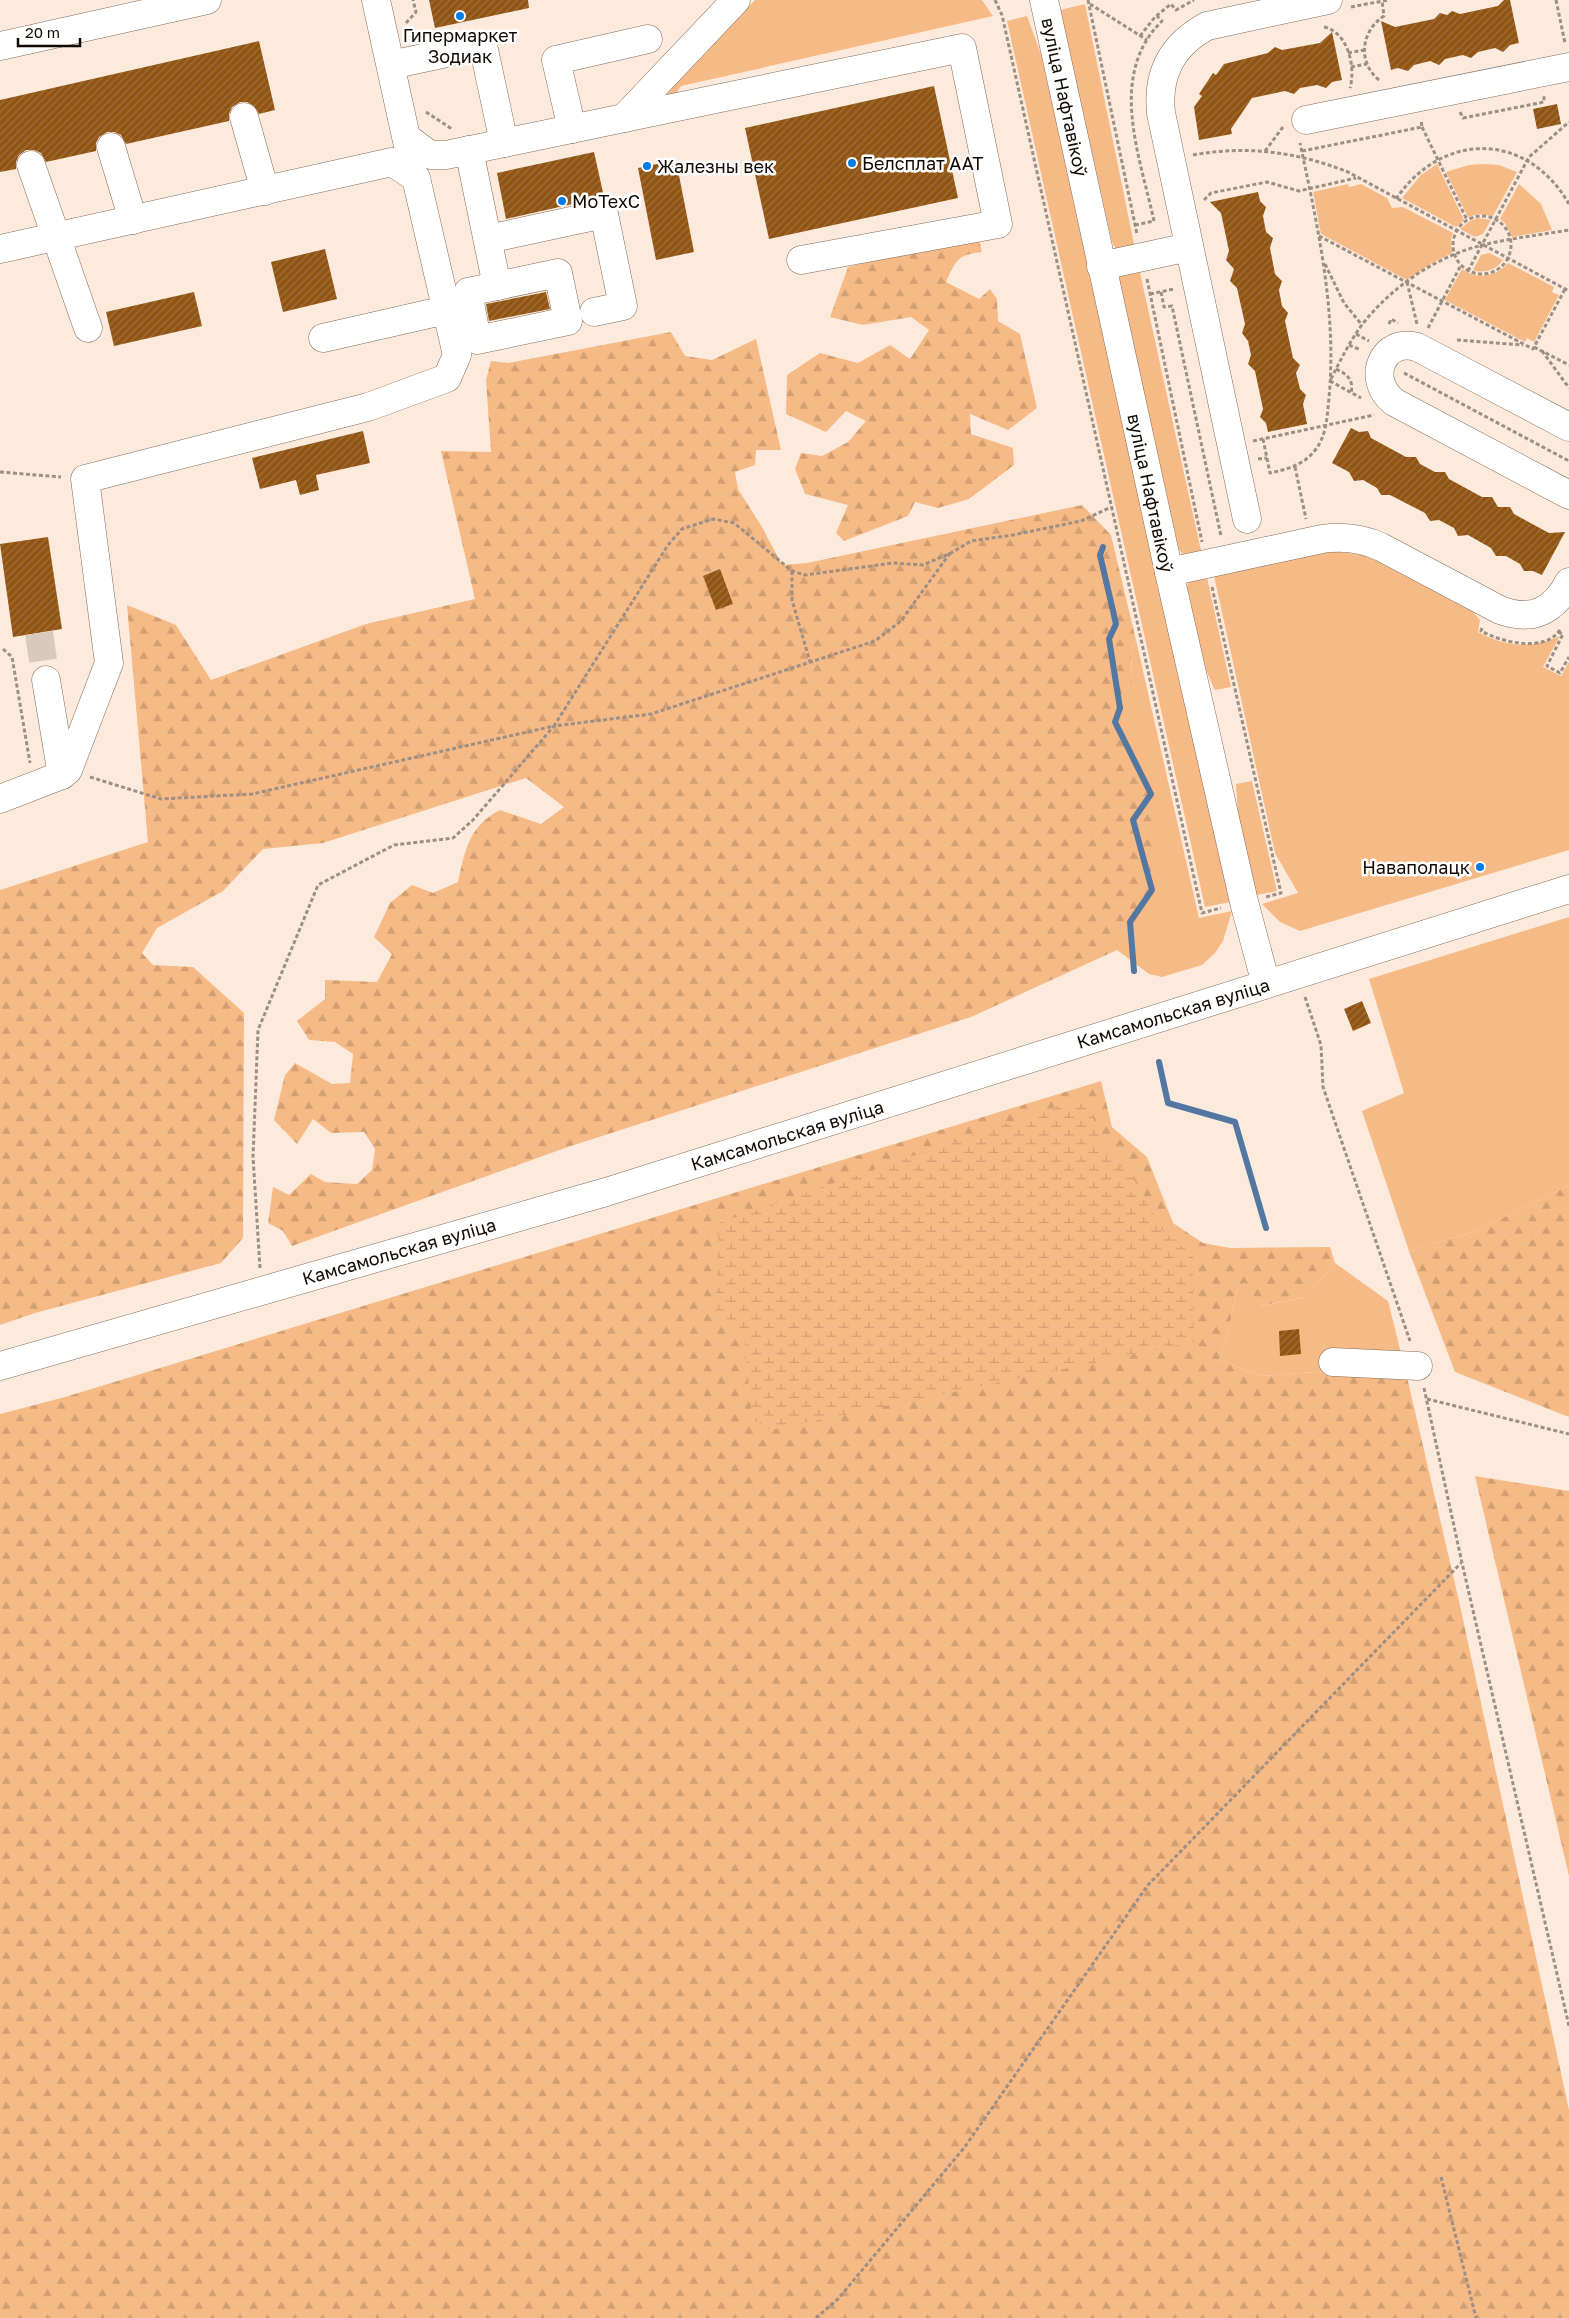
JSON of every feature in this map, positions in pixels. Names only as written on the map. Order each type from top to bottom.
[{"type":"main road","points":[[0,46],[207,0]]},
{"type":"main road","points":[[0,798],[65,772],[109,663],[84,478],[368,407],[447,378],[457,355],[376,0]]},
{"type":"main road","points":[[624,118],[736,0]]},
{"type":"main road","name":"вуліца Нафтавікоў","points":[[1044,0],[1169,572],[1244,902],[1266,984]]},
{"type":"main road","points":[[1247,519],[1159,98],[1165,68],[1172,55],[1188,38],[1207,26],[1336,5]]},
{"type":"main road","points":[[572,129],[556,60],[648,39]]},
{"type":"main road","points":[[390,65],[483,45],[504,143]]},
{"type":"main road","points":[[0,248],[411,158],[446,155],[962,48],[998,224],[801,260]]},
{"type":"main road","points":[[1302,128],[1567,56]]},
{"type":"main road","points":[[244,117],[265,191]]},
{"type":"main road","points":[[111,147],[133,220]]},
{"type":"main road","points":[[469,150],[497,286]]},
{"type":"main road","points":[[31,165],[88,328]]},
{"type":"main road","points":[[488,239],[604,214],[624,306],[594,312]]},
{"type":"main road","points":[[1101,266],[1189,247]]},
{"type":"main road","points":[[323,338],[446,310]]},
{"type":"main road","points":[[1569,427],[1417,347],[1404,346],[1396,349],[1382,362],[1379,380],[1382,389],[1394,402],[1569,495]]},
{"type":"main road","points":[[1169,572],[1322,539],[1343,537],[1358,539],[1381,547],[1500,610],[1524,616],[1536,614],[1557,601],[1569,582]]},
{"type":"main road","points":[[46,680],[65,772]]},
{"type":"main road","name":"Камсамольская вуліца","points":[[0,1366],[606,1192],[1569,889]]},
{"type":"main road","points":[[1333,1362],[1418,1366]]},
{"type":"path","points":[[995,0],[1002,15],[1202,913]]},
{"type":"path","points":[[1140,36],[1155,17],[1171,4],[1176,10],[1194,0]]},
{"type":"path","points":[[1336,5],[1388,0]]},
{"type":"path","points":[[1556,0],[1567,56]]},
{"type":"path","points":[[1381,82],[1373,76],[1367,64],[1364,50],[1370,29],[1384,16],[1382,1]]},
{"type":"path","points":[[1089,2],[1147,40]]},
{"type":"path","points":[[1089,2],[1207,563],[1281,893]]},
{"type":"path","points":[[1320,26],[1328,28],[1340,36],[1348,53],[1352,79],[1347,92]]},
{"type":"path","points":[[1348,53],[1364,50]]},
{"type":"path","points":[[1350,67],[1367,64]]},
{"type":"path","points":[[1468,271],[1527,160],[1569,122]]},
{"type":"path","points":[[1422,127],[1466,220]]},
{"type":"path","points":[[1263,439],[1270,473],[1295,467],[1315,450],[1326,425],[1330,380],[1329,303],[1324,258],[1303,157],[1302,128]]},
{"type":"path","points":[[1396,199],[1418,172],[1438,160],[1466,150],[1484,148],[1502,150],[1527,160],[1549,176],[1561,189],[1569,204]]},
{"type":"path","points":[[1192,156],[1236,150],[1265,151],[1303,157],[1325,163],[1568,289],[1534,347]]},
{"type":"path","points":[[1199,204],[1211,193],[1267,182],[1298,191],[1357,178]]},
{"type":"path","points":[[1478,216],[1496,219],[1503,224],[1510,239],[1507,258],[1495,271],[1486,274],[1468,271],[1461,266],[1455,254],[1453,240],[1456,231],[1466,220],[1478,216]]},
{"type":"path","points":[[1330,380],[1362,325],[1407,282],[1433,265],[1455,254],[1482,245],[1569,230]]},
{"type":"path","points":[[1319,236],[1525,345],[1533,349],[1534,347],[1569,365]]},
{"type":"path","points":[[1324,258],[1344,303],[1362,325]]},
{"type":"path","points":[[1407,282],[1417,325]]},
{"type":"path","points":[[1456,340],[1525,345]]},
{"type":"path","points":[[1542,351],[1569,388]]},
{"type":"path","points":[[1336,369],[1348,376],[1352,382],[1352,393]]},
{"type":"path","points":[[1404,373],[1569,461]]},
{"type":"path","points":[[1250,442],[1382,413]]},
{"type":"path","points":[[1255,458],[1267,458]]},
{"type":"path","points":[[1295,467],[1307,524]]},
{"type":"path","points":[[0,472],[84,478]]},
{"type":"path","points":[[262,1291],[254,1157],[258,1030],[318,885],[394,845],[453,838],[473,820],[554,726],[668,545],[682,530],[713,519],[734,523],[792,571],[804,576],[893,563],[923,565],[951,553],[971,541],[1013,535],[1081,521],[1111,507]]},
{"type":"path","points":[[65,772],[161,799],[252,794],[554,726],[651,714],[875,641],[901,621],[951,553]]},
{"type":"path","points":[[792,571],[792,600],[810,662]]},
{"type":"path","points":[[1482,624],[1481,631],[1505,642],[1525,644],[1544,640],[1558,633],[1563,634],[1547,666],[1560,673],[1569,657]]},
{"type":"path","points":[[3,649],[12,657],[34,786]]},
{"type":"path","points":[[1298,975],[1321,1045],[1322,1087],[1418,1366],[1427,1399],[1462,1563],[1569,2026]]},
{"type":"path","points":[[1427,1399],[1569,1434]]},
{"type":"path","points":[[816,2318],[838,2299],[964,2148],[1148,1884],[1462,1563]]},
{"type":"path","points":[[1441,2177],[1476,2318]]},
{"type":"green space","points":[[755,0],[982,0],[993,16],[681,86],[675,95],[663,97]]},
{"type":"green space","points":[[1085,4],[1135,249],[1116,249],[1112,242],[1060,10]]},
{"type":"green space","points":[[1027,16],[1041,54],[1231,902],[1205,907],[1007,21]]},
{"type":"green space","points":[[1437,164],[1464,220],[1456,227],[1402,198],[1421,175]]},
{"type":"green space","points":[[1469,165],[1499,165],[1517,172],[1493,216],[1478,214],[1468,217],[1446,172]]},
{"type":"green space","points":[[1348,184],[1349,187],[1361,184],[1387,198],[1392,208],[1403,207],[1453,233],[1451,239],[1452,253],[1432,263],[1407,280],[1321,234],[1313,192]]},
{"type":"green space","points":[[1519,184],[1541,204],[1552,230],[1512,237],[1505,223],[1500,219]]},
{"type":"green space","points":[[1478,218],[1491,220],[1483,234],[1475,237],[1460,229],[1470,221]]},
{"type":"green space","points":[[978,235],[982,252],[967,255],[958,260],[946,282],[979,299],[990,289],[997,299],[998,321],[1020,334],[1037,408],[1008,430],[970,414],[971,434],[1013,448],[1014,465],[969,499],[938,508],[915,502],[908,516],[844,541],[836,533],[848,505],[805,494],[795,469],[801,453],[822,456],[848,442],[866,421],[846,411],[826,432],[786,414],[787,375],[820,353],[858,363],[890,345],[910,359],[929,330],[911,317],[863,325],[830,317],[848,267]]},
{"type":"green space","points":[[1489,253],[1503,260],[1490,270],[1481,272],[1473,270],[1481,255]]},
{"type":"green space","points":[[1508,263],[1554,287],[1552,292],[1559,295],[1534,342],[1527,338],[1525,342],[1445,300],[1462,269],[1480,276],[1492,274]]},
{"type":"green space","points":[[1139,268],[1202,555],[1184,555],[1179,550],[1119,280],[1122,274]]},
{"type":"green space","points":[[671,332],[685,356],[712,360],[756,339],[781,450],[756,450],[755,465],[735,472],[738,489],[762,527],[782,565],[807,563],[1082,505],[1111,535],[1136,640],[1131,651],[1132,681],[1118,697],[1120,708],[1115,722],[1160,813],[1152,890],[1117,938],[1117,950],[971,1017],[568,1147],[292,1246],[283,1231],[268,1223],[273,1187],[289,1195],[311,1174],[325,1182],[357,1184],[372,1170],[375,1149],[364,1132],[331,1133],[313,1119],[297,1144],[274,1120],[285,1075],[295,1063],[332,1084],[350,1083],[353,1054],[335,1042],[309,1040],[297,1021],[325,999],[325,980],[377,982],[392,954],[374,937],[390,903],[412,885],[433,893],[458,882],[463,859],[470,840],[475,831],[490,816],[500,810],[541,824],[564,807],[526,778],[323,843],[263,849],[223,891],[157,928],[142,953],[153,965],[193,967],[244,1013],[243,1238],[221,1263],[35,1313],[0,1325],[0,890],[148,842],[127,605],[176,625],[211,680],[366,624],[475,599],[441,451],[491,452],[486,380],[491,361],[508,363]]},
{"type":"green space","points":[[1334,551],[1367,556],[1473,612],[1480,620],[1478,632],[1488,637],[1509,643],[1529,644],[1539,643],[1560,636],[1543,667],[1561,676],[1569,662],[1569,850],[1300,931],[1280,922],[1262,904],[1298,893],[1275,853],[1214,576]]},
{"type":"green space","points":[[1206,573],[1231,687],[1215,690],[1194,636],[1186,604],[1186,592],[1189,582],[1194,577]]},
{"type":"green space","points":[[1136,640],[1199,918],[1232,911],[1223,941],[1215,953],[1202,965],[1162,977],[1149,974],[1117,950],[1117,938],[1152,890],[1115,722],[1120,708],[1118,697],[1132,681],[1131,651]]},
{"type":"green space","points":[[1252,781],[1277,891],[1252,896],[1240,844],[1236,784]]},
{"type":"green space","points":[[1569,917],[1569,1185],[1476,1231],[1409,1251],[1362,1111],[1404,1093],[1369,979]]},
{"type":"green space","points":[[1101,1081],[1112,1127],[1147,1157],[1173,1223],[1203,1243],[1230,1248],[1330,1247],[1335,1263],[1306,1297],[1260,1306],[1246,1283],[1238,1285],[1228,1333],[1219,1360],[1260,1376],[1359,1369],[1407,1377],[1459,1601],[1569,2110],[1569,2318],[0,2318],[0,1414],[65,1397]]},
{"type":"green space","points":[[1086,1096],[1104,1150],[1135,1181],[1163,1231],[1193,1255],[1194,1342],[771,1430],[752,1419],[743,1330],[715,1312],[719,1223]]},
{"type":"green space","points":[[1569,1185],[1569,1417],[1455,1372],[1409,1251],[1476,1231]]},
{"type":"green space","points":[[1335,1263],[1388,1301],[1407,1377],[1359,1369],[1260,1376],[1219,1360],[1228,1333],[1238,1285],[1246,1283],[1261,1306],[1306,1297]]},
{"type":"green space","points":[[1475,1476],[1569,1491],[1569,1876]]},
{"type":"building","name":"Гипермаркет Зодиак","points":[[429,0],[528,0],[529,8],[435,28]]},
{"type":"building","points":[[1504,0],[1510,0],[1519,43],[1510,45],[1503,52],[1495,48],[1478,52],[1471,58],[1463,55],[1445,59],[1439,65],[1430,61],[1414,65],[1408,71],[1398,68],[1391,70],[1381,21],[1395,27],[1434,19],[1440,13],[1447,15],[1452,11],[1460,14],[1498,6]]},
{"type":"building","points":[[1332,32],[1342,80],[1332,82],[1326,88],[1317,85],[1300,88],[1294,94],[1285,91],[1252,98],[1231,129],[1232,134],[1199,140],[1194,107],[1202,96],[1199,94],[1213,73],[1216,75],[1224,64],[1268,53],[1275,47],[1282,50],[1320,43]]},
{"type":"building","points":[[259,41],[275,110],[259,114],[254,106],[247,102],[240,102],[232,107],[229,121],[126,144],[121,135],[107,132],[99,137],[96,143],[96,151],[46,162],[41,153],[34,150],[26,150],[19,155],[16,169],[0,172],[0,100]]},
{"type":"building","name":"Белсплат ААТ","points":[[934,86],[958,198],[769,239],[745,128]]},
{"type":"building","points":[[1557,104],[1561,124],[1537,129],[1533,109]]},
{"type":"building","points":[[594,152],[604,197],[506,219],[497,173]]},
{"type":"building","points":[[676,160],[694,252],[656,260],[638,168]]},
{"type":"building","points":[[1258,192],[1260,201],[1266,207],[1263,216],[1266,232],[1273,238],[1270,248],[1275,274],[1282,281],[1279,290],[1282,306],[1288,313],[1285,321],[1293,358],[1300,365],[1296,373],[1300,389],[1306,395],[1303,404],[1307,424],[1268,432],[1266,423],[1260,417],[1263,409],[1255,371],[1248,364],[1251,355],[1248,341],[1242,333],[1245,324],[1237,288],[1230,281],[1234,269],[1226,260],[1229,251],[1221,213],[1210,202]]},
{"type":"building","points":[[325,249],[337,299],[283,312],[271,262]]},
{"type":"building","points":[[194,292],[202,326],[114,346],[106,312]]},
{"type":"building","points":[[546,292],[550,309],[489,321],[486,304]]},
{"type":"building","points":[[1351,428],[1359,432],[1368,431],[1371,438],[1406,457],[1416,457],[1420,464],[1435,472],[1445,472],[1449,479],[1482,497],[1492,497],[1498,507],[1510,507],[1514,514],[1549,533],[1565,532],[1542,575],[1533,571],[1524,571],[1520,564],[1506,556],[1496,556],[1491,548],[1468,535],[1458,536],[1454,528],[1439,520],[1430,521],[1425,513],[1390,495],[1381,495],[1377,488],[1363,480],[1354,481],[1349,472],[1332,463]]},
{"type":"building","points":[[363,431],[370,463],[316,475],[319,490],[300,495],[296,480],[260,489],[252,458]]},
{"type":"building","points":[[48,537],[62,629],[13,637],[0,544]]},
{"type":"building","points":[[720,569],[733,604],[716,610],[703,576]]},
{"type":"building","points":[[1362,1001],[1371,1023],[1353,1031],[1344,1009]]},
{"type":"building","points":[[1299,1329],[1301,1354],[1280,1356],[1279,1331]]},
{"type":"waterway","points":[[1103,547],[1100,555],[1116,624],[1109,639],[1120,708],[1115,722],[1151,794],[1133,820],[1152,890],[1130,922],[1134,971]]},
{"type":"waterway","points":[[1159,1062],[1168,1103],[1235,1122],[1266,1228]]},
{"type":"tunnel","points":[[39,633],[46,680]]},
{"type":"place","name":"Гипермаркет Зодиак","points":[[460,16]]},
{"type":"place","name":"Белсплат ААТ","points":[[852,163]]},
{"type":"place","name":"Жалезны век","points":[[647,166]]},
{"type":"place","name":"MoTexC","points":[[562,201]]},
{"type":"place","name":"Наваполацк","points":[[1480,867]]}]
